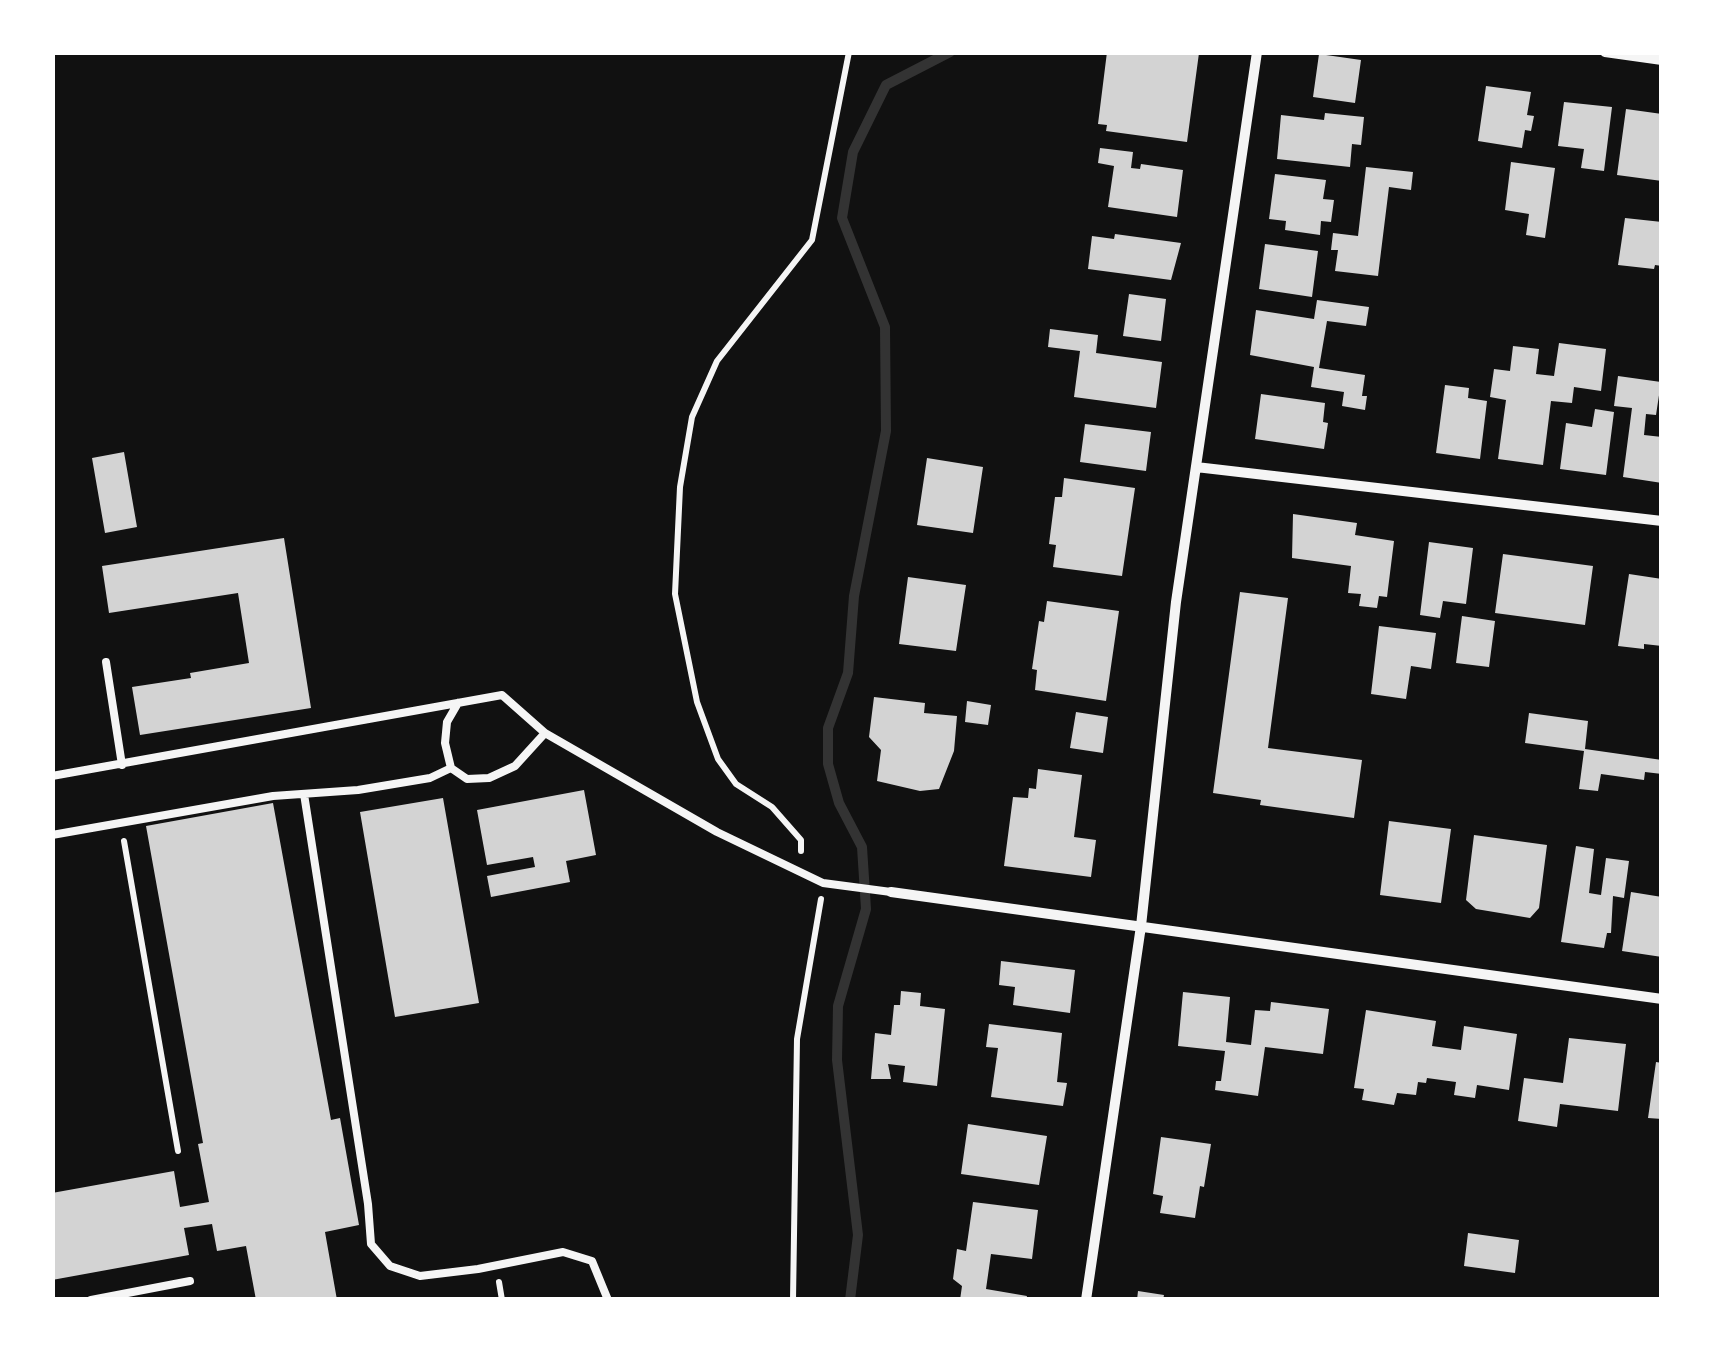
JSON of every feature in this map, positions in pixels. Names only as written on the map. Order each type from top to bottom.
[{"type":"street","points":[[1086,1300],[1142,926],[1176,602],[1257,52]]},
{"type":"street","points":[[1606,52],[1662,60]]},
{"type":"street","points":[[1196,466],[1662,522]]},
{"type":"street","points":[[890,892],[1662,999]]},
{"type":"lane","points":[[106,662],[122,765]]},
{"type":"lane","points":[[52,776],[502,695],[545,733],[718,832],[828,884],[890,892]]},
{"type":"lane","points":[[458,702],[447,722],[445,743],[451,768],[467,779],[489,778],[514,766],[545,733]]},
{"type":"lane","points":[[52,835],[273,796],[358,790],[430,778],[451,768]]},
{"type":"lane","points":[[304,794],[371,1244],[390,1266],[420,1276],[478,1270],[563,1252],[592,1261],[608,1300]]},
{"type":"lane","points":[[91,1300],[190,1281]]},
{"type":"path","points":[[802,872],[801,840],[772,807],[736,784],[718,759],[697,702],[675,594],[680,487],[692,418],[716,361],[812,240],[849,52]]},
{"type":"path","points":[[121,823],[178,1150]]},
{"type":"path","points":[[793,1300],[797,1038],[828,884]]},
{"type":"building","points":[[1107,52],[1199,53],[1187,142],[1106,131],[1107,125],[1098,124]]},
{"type":"building","points":[[1319,54],[1361,60],[1355,103],[1313,97]]},
{"type":"building","points":[[1486,86],[1531,92],[1527,115],[1534,116],[1531,131],[1525,130],[1522,148],[1478,141]]},
{"type":"building","points":[[1564,102],[1612,107],[1604,171],[1581,168],[1584,149],[1558,146]]},
{"type":"building","points":[[1626,109],[1662,114],[1662,181],[1617,175]]},
{"type":"building","points":[[1325,113],[1364,117],[1361,145],[1352,144],[1350,167],[1277,159],[1281,115],[1324,120]]},
{"type":"building","points":[[1100,148],[1133,152],[1131,168],[1140,169],[1141,164],[1183,170],[1177,217],[1108,207],[1114,166],[1098,163]]},
{"type":"building","points":[[1511,162],[1555,168],[1545,238],[1526,235],[1529,214],[1505,210]]},
{"type":"building","points":[[1366,167],[1413,172],[1411,190],[1389,187],[1378,276],[1335,271],[1338,250],[1331,250],[1333,233],[1358,236]]},
{"type":"building","points":[[1275,174],[1326,180],[1323,199],[1334,200],[1331,222],[1321,221],[1320,235],[1285,230],[1286,221],[1269,219]]},
{"type":"building","points":[[1625,218],[1662,222],[1662,266],[1655,265],[1654,269],[1618,265]]},
{"type":"building","points":[[1115,234],[1181,243],[1171,280],[1088,269],[1092,236],[1114,239]]},
{"type":"building","points":[[1265,244],[1318,251],[1312,297],[1259,289]]},
{"type":"building","points":[[1129,294],[1166,299],[1161,341],[1123,336]]},
{"type":"building","points":[[1317,300],[1369,307],[1366,326],[1327,321],[1319,368],[1365,375],[1365,410],[1342,406],[1344,392],[1311,387],[1314,367],[1250,355],[1256,310],[1314,319]]},
{"type":"building","points":[[1050,329],[1098,335],[1096,353],[1162,362],[1156,408],[1074,397],[1080,351],[1048,347]]},
{"type":"building","points":[[1559,343],[1606,349],[1601,391],[1574,387],[1572,403],[1551,401],[1543,465],[1498,459],[1506,400],[1490,397],[1494,369],[1510,371],[1513,346],[1539,349],[1536,374],[1554,376]]},
{"type":"building","points":[[1618,376],[1661,382],[1656,415],[1646,414],[1644,435],[1662,437],[1662,483],[1623,477],[1632,408],[1614,406]]},
{"type":"building","points":[[1445,385],[1469,388],[1468,398],[1487,401],[1480,459],[1436,453]]},
{"type":"building","points":[[1261,394],[1325,403],[1323,422],[1328,423],[1324,449],[1255,439]]},
{"type":"building","points":[[1595,409],[1614,412],[1606,475],[1560,469],[1566,423],[1592,427]]},
{"type":"building","points":[[1085,424],[1151,432],[1146,471],[1080,462]]},
{"type":"building","points":[[124,452],[137,527],[105,533],[92,458]]},
{"type":"building","points":[[927,458],[983,467],[973,533],[917,525]]},
{"type":"building","points":[[1064,478],[1135,488],[1122,576],[1053,567],[1056,545],[1049,544],[1055,497],[1062,497]]},
{"type":"building","points":[[1293,514],[1357,523],[1355,535],[1394,541],[1387,597],[1379,596],[1377,608],[1359,606],[1361,594],[1348,593],[1351,566],[1292,558]]},
{"type":"building","points":[[284,538],[311,708],[140,735],[132,687],[191,678],[190,673],[249,663],[238,593],[109,613],[102,566]]},
{"type":"building","points":[[1429,542],[1473,548],[1466,604],[1443,601],[1440,618],[1420,615]]},
{"type":"building","points":[[1503,554],[1593,566],[1585,625],[1495,613]]},
{"type":"building","points":[[1629,574],[1662,579],[1662,646],[1618,646]]},
{"type":"building","points":[[908,577],[966,585],[956,651],[899,644]]},
{"type":"building","points":[[1240,592],[1288,598],[1268,748],[1362,760],[1354,818],[1260,805],[1261,800],[1213,793]]},
{"type":"building","points":[[1047,601],[1119,611],[1106,701],[1035,690],[1037,670],[1032,669],[1039,621],[1044,622]]},
{"type":"building","points":[[1462,616],[1495,621],[1489,667],[1456,663]]},
{"type":"building","points":[[1379,626],[1436,633],[1431,669],[1411,666],[1406,699],[1371,694]]},
{"type":"building","points":[[874,697],[925,703],[924,713],[957,716],[954,751],[939,789],[920,791],[877,781],[881,750],[869,737]]},
{"type":"building","points":[[967,701],[991,705],[988,725],[965,722]]},
{"type":"building","points":[[1076,712],[1108,717],[1103,753],[1070,748]]},
{"type":"building","points":[[1529,713],[1588,721],[1585,749],[1662,760],[1662,774],[1645,772],[1644,780],[1601,774],[1598,791],[1579,789],[1584,751],[1525,743]]},
{"type":"building","points":[[1038,769],[1082,775],[1074,837],[1096,840],[1091,877],[1004,866],[1013,797],[1028,798],[1029,788],[1036,789]]},
{"type":"building","points":[[584,790],[596,855],[566,861],[570,882],[491,897],[487,876],[535,867],[533,857],[487,865],[477,810]]},
{"type":"building","points":[[443,798],[479,1003],[395,1017],[360,812]]},
{"type":"building","points":[[273,803],[331,1120],[340,1118],[359,1225],[325,1232],[337,1300],[256,1300],[246,1246],[217,1251],[212,1224],[184,1228],[189,1255],[52,1280],[52,1193],[174,1171],[180,1207],[209,1202],[198,1144],[203,1143],[146,826]]},
{"type":"building","points":[[1389,821],[1451,829],[1441,903],[1380,895]]},
{"type":"building","points":[[1474,835],[1547,845],[1539,908],[1530,918],[1476,909],[1466,900]]},
{"type":"building","points":[[1576,846],[1594,849],[1589,893],[1601,895],[1606,858],[1629,861],[1624,898],[1613,896],[1611,933],[1607,933],[1604,948],[1561,942]]},
{"type":"building","points":[[1631,892],[1662,897],[1662,957],[1622,951]]},
{"type":"building","points":[[1001,961],[1075,970],[1070,1013],[1013,1005],[1015,987],[999,985]]},
{"type":"building","points":[[901,991],[921,993],[920,1006],[945,1009],[937,1086],[903,1082],[905,1066],[888,1064],[891,1079],[871,1079],[875,1033],[891,1035],[894,1005],[900,1005]]},
{"type":"building","points":[[1183,992],[1230,997],[1226,1042],[1251,1045],[1255,1010],[1270,1011],[1271,1002],[1329,1009],[1323,1054],[1265,1047],[1258,1096],[1215,1090],[1216,1081],[1221,1081],[1225,1051],[1178,1046]]},
{"type":"building","points":[[1366,1010],[1436,1021],[1432,1046],[1461,1050],[1464,1026],[1517,1034],[1509,1090],[1477,1085],[1475,1098],[1454,1095],[1456,1082],[1427,1078],[1426,1083],[1418,1082],[1416,1095],[1397,1093],[1394,1105],[1362,1100],[1364,1089],[1354,1088]]},
{"type":"building","points":[[989,1024],[1062,1033],[1057,1082],[1067,1083],[1063,1106],[991,1097],[998,1048],[986,1047]]},
{"type":"building","points":[[1569,1038],[1626,1044],[1618,1111],[1560,1104],[1557,1127],[1518,1121],[1524,1078],[1563,1083]]},
{"type":"building","points":[[1656,1062],[1662,1063],[1662,1119],[1648,1118]]},
{"type":"building","points":[[968,1124],[1047,1136],[1039,1185],[961,1174]]},
{"type":"building","points":[[1161,1137],[1211,1144],[1195,1218],[1160,1213],[1163,1196],[1153,1194]]},
{"type":"building","points":[[973,1202],[1038,1210],[1032,1259],[991,1254],[986,1289],[1027,1296],[1026,1300],[960,1300],[962,1286],[953,1279],[957,1249],[966,1251]]},
{"type":"building","points":[[1468,1233],[1519,1240],[1515,1273],[1464,1266]]},
{"type":"building","points":[[1138,1291],[1164,1295],[1163,1300],[1137,1300]]},
{"type":"waterway","points":[[850,1300],[858,1235],[837,1060],[838,1006],[866,909],[862,847],[839,803],[828,764],[828,728],[848,673],[854,596],[886,431],[885,327],[842,218],[853,152],[886,85],[950,52]]}]
